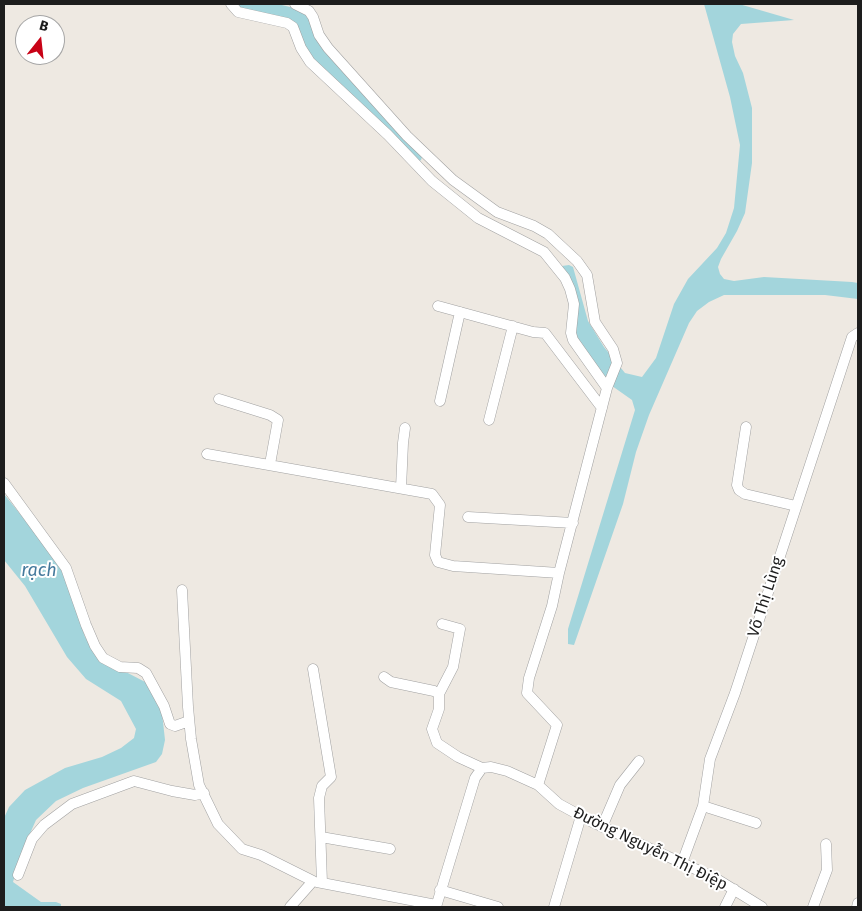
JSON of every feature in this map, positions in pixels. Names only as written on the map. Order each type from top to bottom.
[{"type":"street","points":[[231,4],[238,12],[287,23],[293,27],[301,48],[310,62],[388,135],[432,181],[478,218],[544,252],[565,278],[570,289],[574,304],[571,334],[573,340],[608,386]]},
{"type":"street","points":[[295,4],[309,11],[319,35],[328,48],[407,136],[453,180],[497,212],[534,226],[548,234],[577,261],[587,275],[592,292],[595,322],[613,349],[617,363],[602,408],[559,572],[552,606],[529,678],[528,693],[557,725],[538,785]]},
{"type":"street","points":[[438,306],[549,335],[602,408]]},
{"type":"street","points":[[440,401],[460,312]]},
{"type":"street","points":[[489,420],[513,326]]},
{"type":"street","name":"Võ Thị Lùng","points":[[682,863],[703,806],[710,759],[735,693],[852,338],[858,333]]},
{"type":"street","points":[[219,399],[270,415],[278,420],[270,464]]},
{"type":"street","points":[[746,427],[737,485],[738,490],[745,494],[796,506]]},
{"type":"street","points":[[401,488],[402,443],[406,428]]},
{"type":"street","points":[[207,454],[432,494],[438,500],[440,512],[434,555],[442,564],[559,572]]},
{"type":"street","points":[[4,483],[66,568],[92,639],[103,658],[120,668],[138,668],[146,673],[164,706],[170,724],[175,726],[189,721]]},
{"type":"street","points":[[468,517],[573,523]]},
{"type":"street","points":[[182,590],[189,721],[199,785],[218,824],[242,849],[261,855],[318,882],[436,906],[473,785],[482,768]]},
{"type":"street","name":"Đường Nguyễn Thị Điệp","points":[[442,624],[460,629],[453,667],[439,694],[439,709],[432,728],[437,743],[458,757],[482,768],[507,771],[538,785],[559,804],[581,816],[715,878],[762,907]]},
{"type":"street","points":[[290,907],[318,882],[321,837],[319,798],[322,786],[331,777],[313,668]]},
{"type":"street","points":[[384,677],[391,682],[434,691],[439,694]]},
{"type":"street","points":[[602,827],[620,785],[639,761]]},
{"type":"street","points":[[18,875],[32,839],[44,825],[72,804],[134,781],[195,795],[204,793]]},
{"type":"street","points":[[703,806],[756,823]]},
{"type":"street","points":[[554,907],[581,816]]},
{"type":"street","points":[[321,837],[390,849]]},
{"type":"street","points":[[813,907],[827,870],[826,844]]},
{"type":"street","points":[[725,907],[734,889]]},
{"type":"street","points":[[440,890],[498,907]]},
{"type":"street","points":[[857,907],[858,903]]},
{"type":"water","points":[[236,4],[278,4],[302,10],[422,157],[421,160],[418,162],[309,56],[298,31],[245,11]]},
{"type":"water","points":[[704,4],[739,4],[794,20],[741,24],[733,34],[732,42],[735,56],[743,73],[752,108],[752,163],[745,213],[721,259],[718,267],[720,274],[724,279],[734,281],[764,277],[858,283],[858,299],[825,295],[724,295],[709,302],[697,311],[689,323],[649,415],[636,452],[623,504],[574,645],[568,644],[568,629],[635,410],[632,400],[605,381],[580,347],[562,266],[569,265],[573,267],[588,321],[604,347],[625,373],[642,377],[656,358],[674,304],[688,279],[717,248],[726,233],[734,208],[740,145],[730,97]]},
{"type":"water","name":"rạch","points":[[4,494],[57,560],[66,577],[85,637],[99,658],[149,684],[162,713],[165,740],[162,754],[156,762],[83,788],[56,801],[36,820],[21,854],[13,882],[41,902],[56,902],[61,904],[61,907],[4,907],[4,818],[9,807],[25,790],[65,768],[102,757],[121,748],[134,738],[136,729],[121,701],[86,679],[67,657],[25,586],[4,560]]}]
